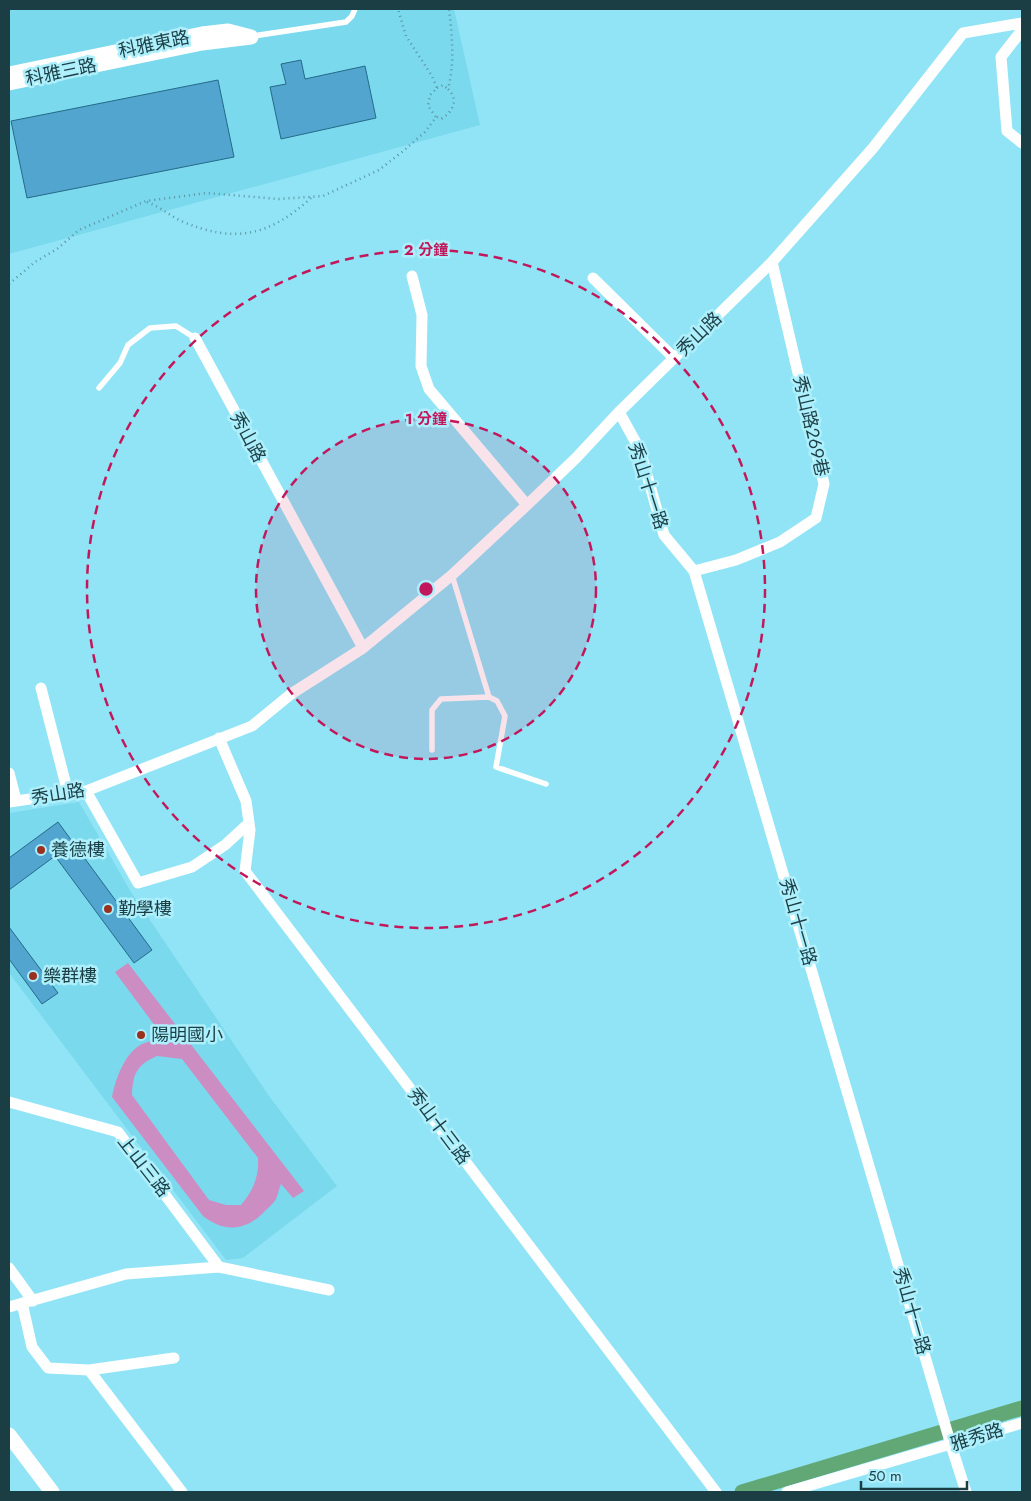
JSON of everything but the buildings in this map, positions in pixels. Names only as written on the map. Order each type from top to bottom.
[{"type":"street","name":"秀山路","points":[[9,773],[13,801],[86,791],[252,726],[291,694],[363,648],[452,575],[527,505],[772,262],[873,148],[963,33],[1022,23]]},
{"type":"street","points":[[1022,30],[1001,58],[1007,131],[1022,143]]},
{"type":"street","name":"科雅東路","points":[[9,74],[202,34],[228,31],[251,36]]},
{"type":"street","name":"科雅東路","points":[[202,43],[251,36]]},
{"type":"street","name":"科雅三路","points":[[9,83],[202,43]]},
{"type":"street","name":"秀山路269巷","points":[[694,571],[736,560],[780,542],[816,518],[824,484],[772,262]]},
{"type":"street","points":[[412,276],[422,315],[422,366],[428,388],[527,505]]},
{"type":"street","points":[[593,278],[674,358]]},
{"type":"street","name":"秀山路","points":[[195,338],[363,648]]},
{"type":"street","name":"秀山十一路","points":[[619,412],[640,450],[664,535],[694,571],[966,1492]]},
{"type":"street","points":[[41,688],[68,793]]},
{"type":"street","name":"秀山十三路","points":[[219,738],[246,801],[249,823],[245,871],[716,1492]]},
{"type":"street","points":[[86,791],[138,882],[192,867],[226,844],[249,823]]},
{"type":"street","name":"上山三路","points":[[9,1102],[118,1132],[220,1267]]},
{"type":"street","points":[[9,1307],[126,1274],[220,1267],[329,1290]]},
{"type":"street","points":[[9,1268],[28,1302],[32,1347],[48,1368],[89,1370],[174,1358]]},
{"type":"street","points":[[89,1370],[182,1492]]},
{"type":"street","name":"雅秀路","points":[[787,1492],[1022,1423]]},
{"type":"street","points":[[9,1435],[52,1492]]},
{"type":"lane","points":[[251,36],[346,22],[356,9]]},
{"type":"lane","name":"秀山路","points":[[99,388],[120,363],[128,345],[150,328],[176,326],[195,338]]},
{"type":"lane","points":[[452,575],[489,697]]},
{"type":"lane","points":[[432,750],[432,710],[441,699],[489,697],[496,701],[505,716],[496,767],[546,784]]},
{"type":"path","points":[[398,9],[406,36],[432,76],[437,88]]},
{"type":"path","points":[[448,89],[452,75],[452,36],[449,9]]},
{"type":"path","points":[[443,86],[448,89],[452,93],[453,108],[442,120],[436,117],[428,106],[430,95],[437,88],[443,86]]},
{"type":"path","points":[[9,284],[34,262],[58,249],[79,230],[146,201],[207,193],[278,199],[323,196],[379,170],[425,132],[436,117]]},
{"type":"path","points":[[146,201],[180,220],[202,229],[237,234],[261,230],[274,225],[290,216],[312,196]]},
{"type":"shaded area","points":[[9,9],[454,9],[480,125],[9,254]]},
{"type":"shaded area","name":"陽明國小","points":[[79,802],[131,892],[269,1096],[337,1186],[243,1258],[226,1260],[9,973],[9,813]]},
{"type":"shaded area","points":[[128,963],[304,1191],[293,1198],[281,1184],[273,1204],[258,1218],[243,1226],[227,1227],[219,1225],[203,1216],[112,1097],[120,1071],[129,1055],[136,1048],[143,1043],[152,1041],[167,1042],[115,972]],"holes":[[[157,1056],[182,1059],[258,1158],[254,1183],[241,1205],[226,1205],[209,1200],[132,1095],[135,1075],[145,1063]]]},
{"type":"waterway","points":[[742,1492],[1022,1408]]},
{"type":"place","name":"養德樓","points":[[41,850]]},
{"type":"place","name":"勤學樓","points":[[108,909]]},
{"type":"place","name":"樂群樓","points":[[33,976]]},
{"type":"place","name":"陽明國小","points":[[141,1035]]}]
